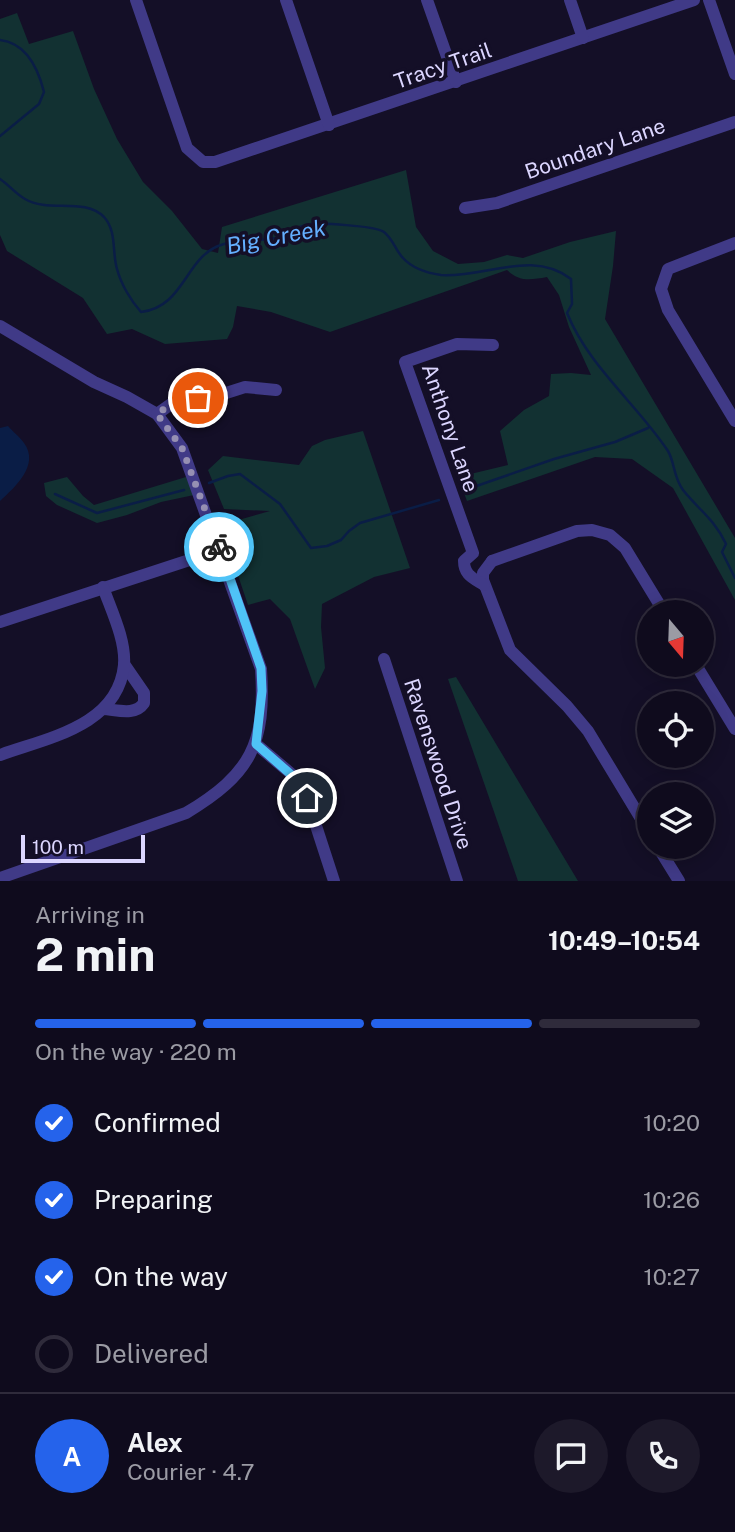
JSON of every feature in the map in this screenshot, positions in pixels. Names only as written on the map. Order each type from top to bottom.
[{"type":"street","name":"Tracy Trail","points":[[136,0],[187,148],[203,162],[227,160],[694,0]]},
{"type":"street","points":[[286,0],[329,125]]},
{"type":"street","points":[[427,0],[456,82]]},
{"type":"street","points":[[570,0],[583,38]]},
{"type":"street","points":[[709,0],[735,75]]},
{"type":"street","name":"Boundary Lane","points":[[465,208],[497,203],[735,122]]},
{"type":"street","points":[[735,243],[668,269],[661,289],[668,310],[735,421]]},
{"type":"street","points":[[0,326],[94,382],[157,414],[182,448],[261,668],[262,691],[256,744],[230,782],[209,800],[186,813],[0,878]]},
{"type":"street","name":"Anthony Lane","points":[[492,345],[457,344],[405,362],[473,552],[464,561],[464,568],[467,574],[484,585],[510,650],[567,706],[588,731],[637,812]]},
{"type":"street","points":[[157,414],[174,402],[223,394],[246,387],[276,390]]},
{"type":"street","points":[[484,585],[483,573],[492,561],[577,531],[593,530],[610,535],[625,548],[657,600]]},
{"type":"street","points":[[0,622],[220,550]]},
{"type":"street","points":[[473,552],[482,553],[492,561]]},
{"type":"street","points":[[0,755],[79,727],[103,709],[117,687],[124,664],[120,636],[103,587]]},
{"type":"street","name":"Ravenswood Drive","points":[[384,659],[457,881]]},
{"type":"street","points":[[103,709],[132,712],[144,703],[144,693],[124,664]]},
{"type":"street","points":[[703,677],[735,729]]},
{"type":"street","points":[[256,744],[295,778],[307,798],[334,881]]},
{"type":"street","points":[[666,859],[679,881]]},
{"type":"green space","points":[[17,13],[29,44],[73,31],[94,89],[117,139],[143,182],[172,211],[202,249],[218,253],[222,227],[406,170],[416,227],[433,251],[458,264],[484,262],[507,255],[523,258],[570,242],[616,231],[605,319],[735,538],[735,600],[673,488],[632,459],[595,457],[467,501],[458,477],[508,465],[500,431],[524,410],[549,396],[551,374],[591,375],[569,327],[559,295],[547,277],[526,279],[516,277],[507,270],[330,332],[271,312],[237,306],[233,327],[227,339],[165,344],[132,329],[107,334],[83,298],[7,251],[0,235],[0,19]]},
{"type":"green space","points":[[363,431],[410,568],[374,577],[322,604],[325,668],[315,689],[290,619],[270,599],[248,605],[221,525],[270,511],[224,509],[208,470],[223,456],[299,465],[312,446]]},
{"type":"green space","points":[[67,477],[94,505],[186,477],[194,495],[161,502],[97,523],[57,505],[46,496],[44,483]]},
{"type":"green space","points":[[456,677],[578,881],[518,881],[448,679]]},
{"type":"water","points":[[8,426],[24,443],[29,459],[24,475],[0,501],[0,428]]},
{"type":"waterway","name":"Big Creek","points":[[0,40],[17,46],[30,58],[44,92],[39,104],[0,136]]},
{"type":"waterway","name":"Big Creek","points":[[0,179],[34,203],[77,206],[96,211],[104,217],[113,235],[119,275],[141,312],[156,308],[167,301],[201,258],[211,250],[224,244],[276,238],[298,227],[312,224],[379,230],[387,235],[411,265],[441,275],[524,265],[556,270],[571,279],[572,304],[567,313],[576,332],[600,368],[668,451],[683,490],[722,536],[726,544],[722,552],[735,578]]},
{"type":"waterway","points":[[462,491],[554,459],[615,442],[648,428]]},
{"type":"waterway","points":[[209,483],[240,474],[280,504],[311,548],[327,546],[341,540],[360,523],[439,500]]},
{"type":"waterway","points":[[55,494],[97,513],[184,490]]},
{"type":"way so far","points":[[198,398],[174,402],[157,414],[182,448],[219,547]]},
{"type":"route","points":[[219,547],[261,668],[261,717],[256,744],[295,778],[307,798]]}]
